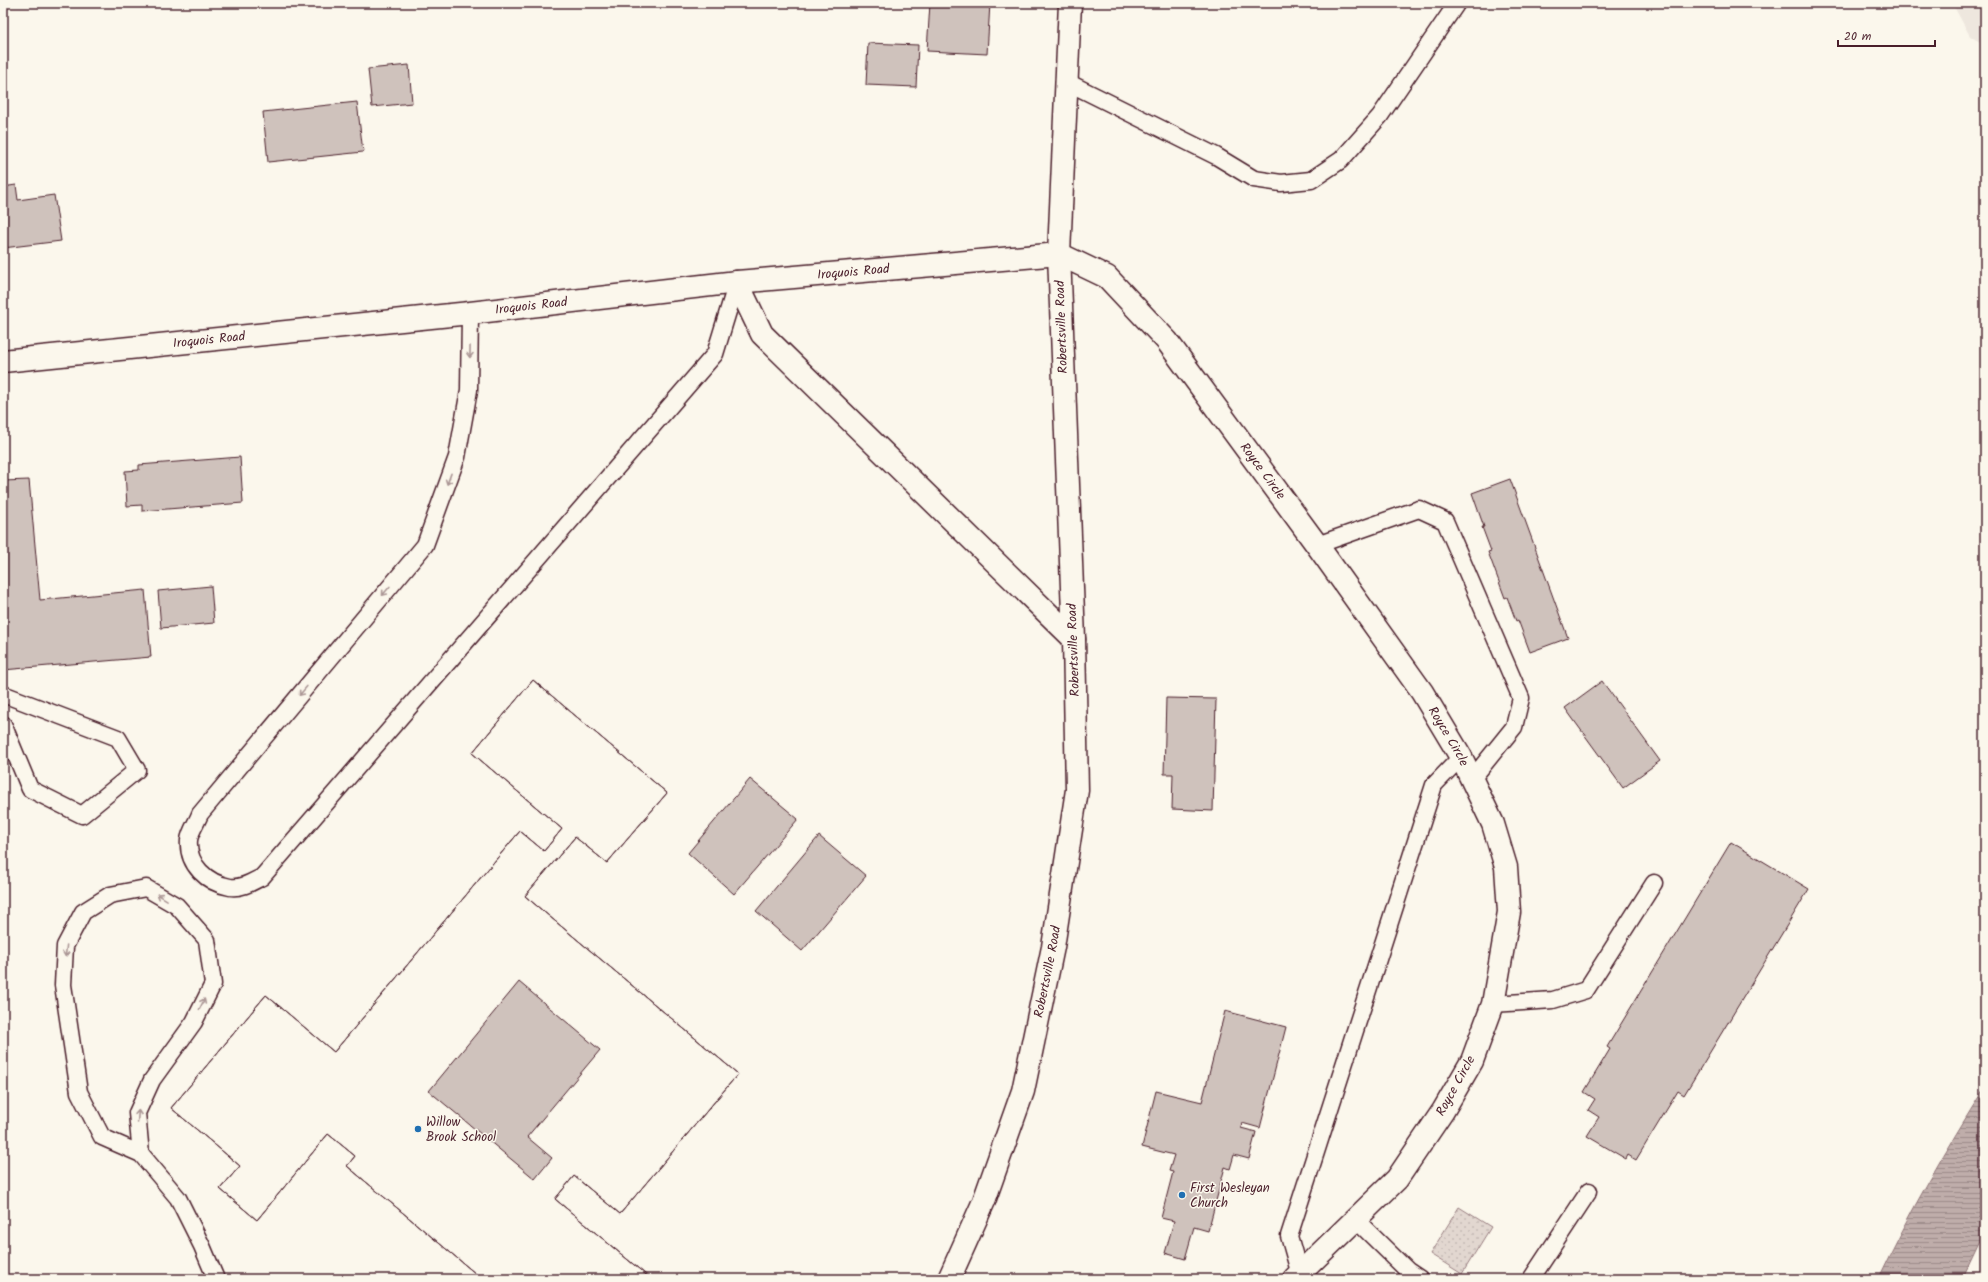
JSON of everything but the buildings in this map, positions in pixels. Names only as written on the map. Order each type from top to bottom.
[{"type":"street","name":"Robertsville Road","points":[[949,1279],[984,1201],[1023,1091],[1053,948],[1077,790],[1074,639],[1059,254],[1070,3]]},
{"type":"street","name":"Iroquois Road","points":[[3,361],[470,313],[737,282],[1059,254]]},
{"type":"street","name":"Royce Circle","points":[[1059,254],[1107,277],[1167,341],[1317,545],[1422,692],[1461,757],[1493,824],[1506,867],[1509,912],[1493,1004],[1472,1062],[1443,1111],[1398,1179],[1297,1277]]},
{"type":"street","points":[[737,282],[762,334],[1074,639]]},
{"type":"lane","points":[[1066,82],[1216,156],[1254,179],[1281,183],[1311,180],[1341,160],[1380,116],[1457,3]]},
{"type":"lane","points":[[470,313],[469,390],[457,457],[424,545],[200,814],[189,839],[192,860],[205,878],[230,887],[246,885],[262,876],[715,354],[737,282]]},
{"type":"lane","points":[[1317,545],[1419,509],[1445,521],[1521,698],[1514,727],[1472,779]]},
{"type":"lane","points":[[3,694],[118,738],[137,770],[82,815],[30,789],[3,724]]},
{"type":"lane","points":[[1297,1277],[1289,1236],[1434,785],[1461,757]]},
{"type":"lane","points":[[1493,1004],[1553,1000],[1586,990],[1654,883]]},
{"type":"lane","points":[[141,1154],[137,1113],[152,1080],[194,1022],[213,984],[207,940],[177,906],[146,888],[110,895],[83,912],[65,946],[63,985],[79,1092],[102,1137],[141,1154],[178,1198],[202,1246],[216,1279]]},
{"type":"lane","points":[[1531,1279],[1588,1192]]},
{"type":"lane","points":[[1356,1220],[1408,1271],[1420,1279]]},
{"type":"shaded area","points":[[1952,3],[1985,3],[1985,45],[1970,36]]},
{"type":"shaded area","points":[[1985,1087],[1985,1233],[1963,1279],[1878,1279],[1928,1182]]},
{"type":"shaded area","points":[[1459,1207],[1491,1227],[1462,1274],[1430,1254]]},
{"type":"place","name":"Willow Brook School","points":[[418,1129]]},
{"type":"place","name":"First Wesleyan Church","points":[[1182,1195]]}]
